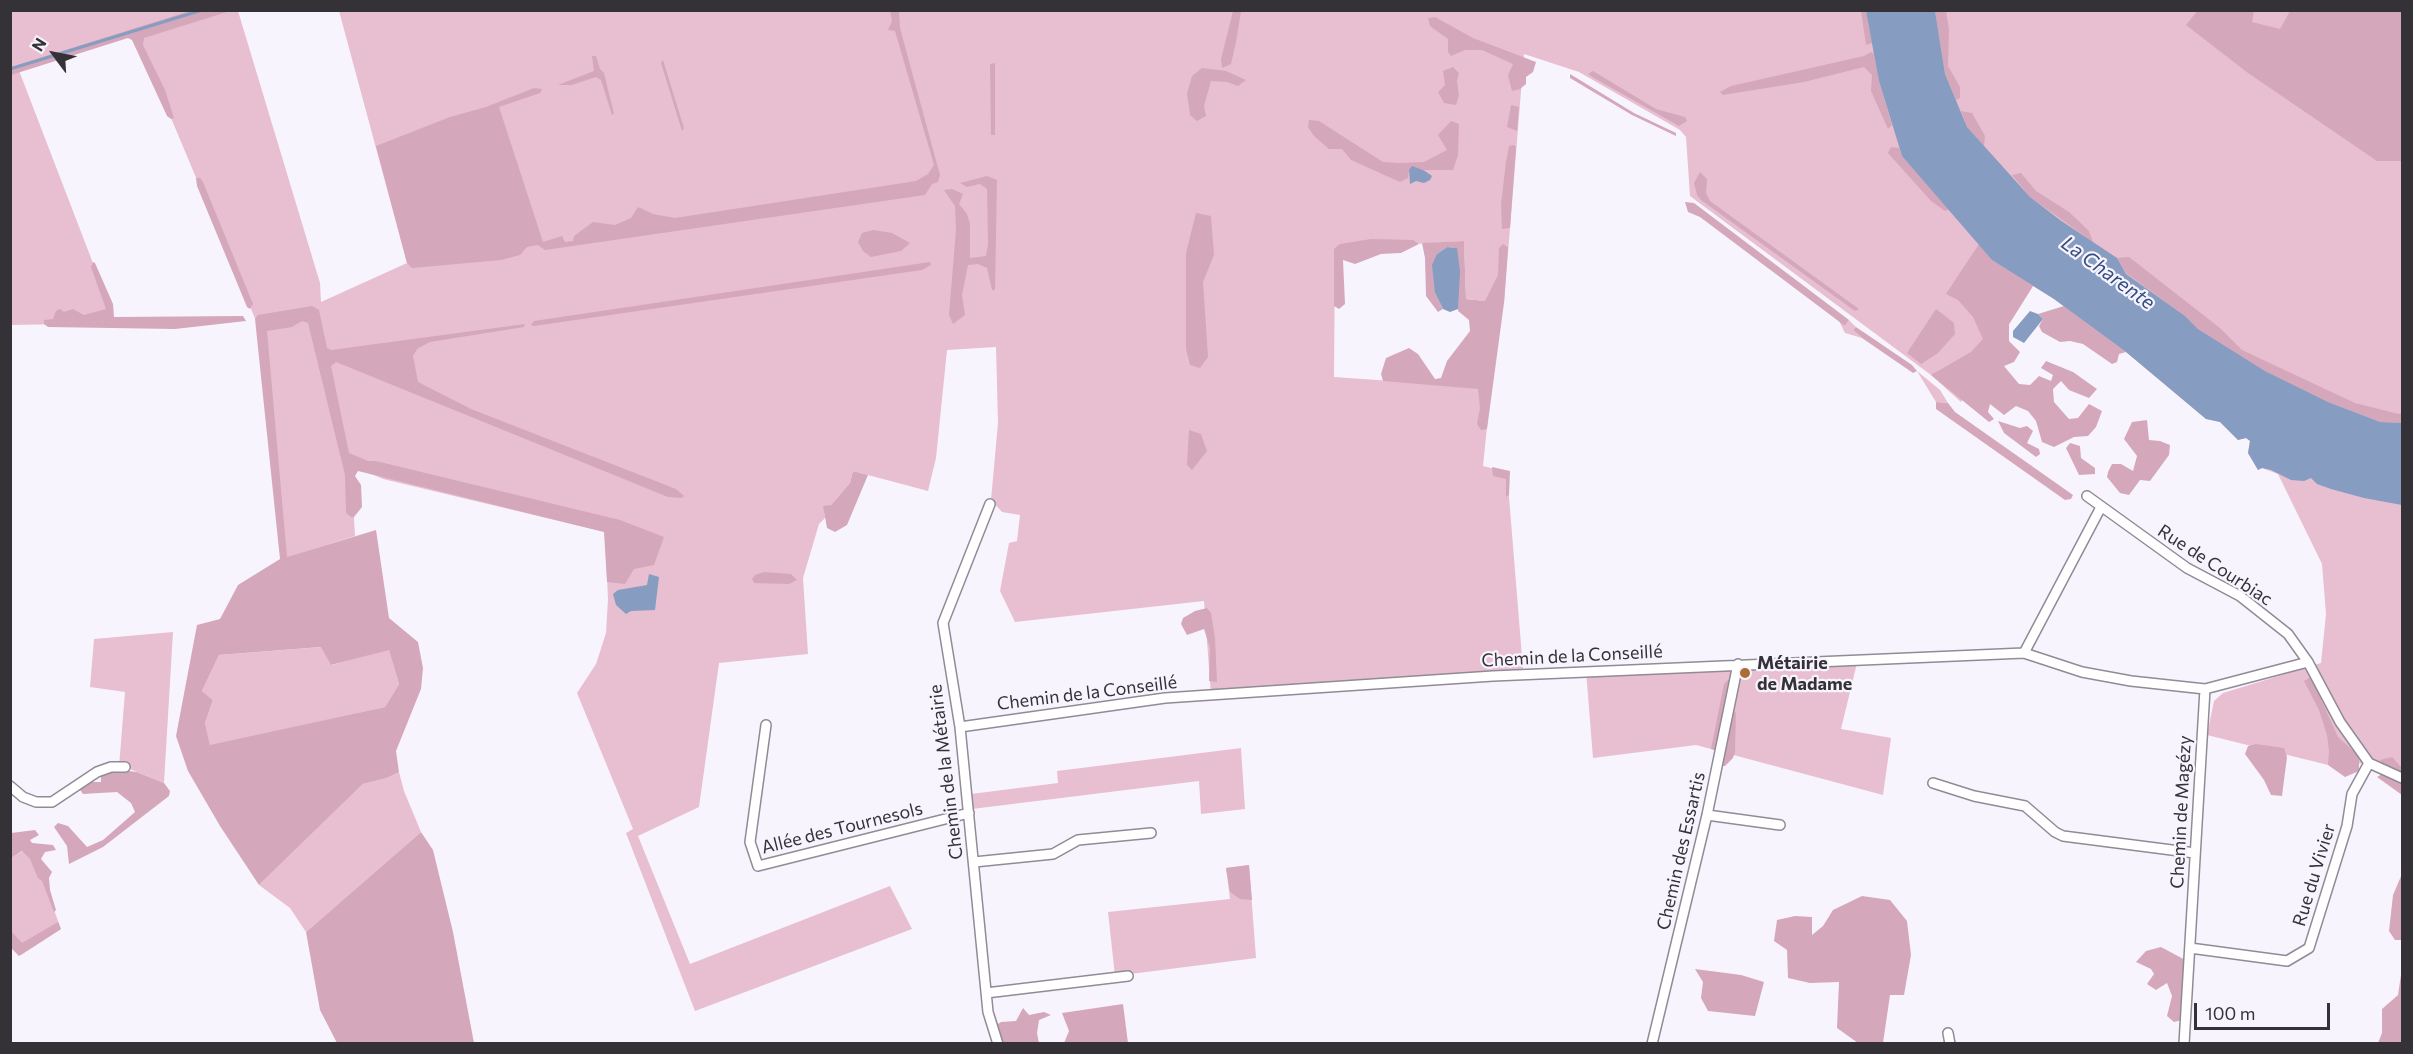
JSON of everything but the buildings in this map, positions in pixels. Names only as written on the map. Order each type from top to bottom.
[{"type":"street","name":"Rue de Courbiac","points":[[2087,496],[2187,568],[2240,596],[2288,634],[2308,662],[2340,722],[2368,763]]},
{"type":"street","name":"Chemin de la Métairie","points":[[990,504],[943,623],[960,727],[988,1012],[998,1044]]},
{"type":"street","points":[[2101,507],[2024,652],[2082,672],[2132,681],[2205,689],[2308,662]]},
{"type":"street","name":"Chemin de la Conseillé","points":[[960,727],[1165,698],[1493,676],[2024,652]]},
{"type":"street","name":"Chemin des Essartis","points":[[1652,1044],[1707,815],[1738,664]]},
{"type":"street","name":"Chemin de Magézy","points":[[2184,1044],[2205,689]]},
{"type":"street","name":"Allée des Tournesols","points":[[766,725],[750,842],[758,866],[969,813]]},
{"type":"street","points":[[2368,763],[2403,778]]},
{"type":"street","name":"Rue du Vivier","points":[[2190,948],[2287,962],[2309,948],[2347,826],[2352,794],[2368,763]]},
{"type":"street","points":[[10,786],[23,797],[52,802],[98,772],[111,767],[125,767]]},
{"type":"street","points":[[1933,783],[1974,796],[2025,806],[2055,832],[2063,836],[2196,853]]},
{"type":"street","points":[[1707,815],[1780,825]]},
{"type":"street","points":[[974,862],[1053,854],[1078,840],[1151,833]]},
{"type":"street","points":[[987,993],[1128,976]]},
{"type":"street","points":[[1948,1033],[1950,1044]]},
{"type":"shaded area","points":[[193,10],[230,11],[144,38],[143,45],[165,90],[174,118],[167,116],[132,40],[128,38],[11,75],[11,67]]},
{"type":"shaded area","points":[[2198,10],[2254,11],[2252,22],[2280,29],[2290,11],[2402,11],[2402,161],[2377,161],[2248,73],[2186,25]]},
{"type":"shaded area","points":[[10,11],[238,11],[320,283],[321,302],[407,263],[339,11],[2402,11],[2402,778],[2369,763],[2328,765],[2207,735],[2214,701],[2223,693],[2321,663],[2326,614],[2322,564],[2278,474],[2262,468],[2258,470],[2248,453],[2250,441],[2246,438],[2238,440],[2220,422],[2206,419],[2126,352],[2033,286],[1961,402],[1931,375],[1690,196],[1686,137],[1680,130],[1579,72],[1524,54],[1504,303],[1466,299],[1464,241],[1335,249],[1334,377],[1491,388],[1483,466],[1507,472],[1523,669],[1211,695],[1204,601],[1015,622],[1000,591],[1009,543],[1017,541],[1020,515],[1002,512],[991,500],[998,423],[996,347],[947,350],[936,458],[928,491],[853,471],[850,483],[831,505],[824,507],[825,518],[819,524],[803,578],[808,654],[719,663],[699,807],[638,836],[690,964],[890,886],[912,929],[695,1011],[626,833],[633,829],[577,693],[596,664],[606,633],[608,599],[605,532],[383,479],[351,465],[355,536],[282,559],[259,328],[135,32],[18,68],[116,323],[11,325]]},
{"type":"shaded area","points":[[890,11],[899,11],[900,28],[940,175],[938,182],[932,184],[925,195],[545,250],[538,245],[527,247],[520,255],[501,260],[412,268],[407,263],[376,146],[534,88],[542,89],[540,93],[499,107],[543,242],[562,236],[565,242],[573,241],[574,236],[593,222],[615,225],[631,218],[638,207],[653,214],[675,218],[916,181],[928,174],[934,165],[895,31],[888,30],[892,21]]},
{"type":"shaded area","points":[[1233,11],[1241,11],[1236,42],[1231,64],[1222,68],[1221,59]]},
{"type":"shaded area","points":[[1861,11],[1866,11],[1872,43],[1866,45]]},
{"type":"shaded area","points":[[1935,11],[1946,11],[1949,30],[1948,66],[1960,87],[1960,98],[1956,100],[1945,74]]},
{"type":"shaded area","points":[[1435,17],[1473,38],[1536,62],[1533,72],[1526,77],[1526,84],[1512,91],[1508,75],[1513,64],[1482,50],[1465,50],[1451,56],[1448,52],[1448,39],[1430,26],[1428,18]]},
{"type":"shaded area","points":[[1871,52],[1874,54],[1892,125],[1888,129],[1871,91],[1872,75],[1864,67],[1804,82],[1723,95],[1720,92],[1731,86],[1864,56]]},
{"type":"shaded area","points":[[592,56],[596,56],[600,69],[604,73],[614,114],[612,115],[601,80],[596,77],[572,85],[558,85],[594,71]]},
{"type":"shaded area","points":[[663,60],[684,128],[682,131],[661,63]]},
{"type":"shaded area","points":[[995,63],[995,135],[991,135],[990,64]]},
{"type":"shaded area","points":[[1453,67],[1459,73],[1457,81],[1459,95],[1456,105],[1444,103],[1438,92],[1445,85],[1443,71]]},
{"type":"shaded area","points":[[1202,68],[1226,71],[1246,80],[1238,86],[1227,82],[1211,81],[1204,106],[1206,116],[1197,121],[1190,115],[1187,94],[1192,76]]},
{"type":"shaded area","points":[[1593,71],[1656,109],[1685,117],[1687,121],[1679,126],[1588,74]]},
{"type":"shaded area","points":[[1570,74],[1634,113],[1676,133],[1676,136],[1632,115],[1570,78]]},
{"type":"shaded area","points":[[1511,105],[1519,107],[1517,131],[1507,127]]},
{"type":"shaded area","points":[[1961,111],[1972,113],[1985,136],[1984,146],[1967,127]]},
{"type":"shaded area","points":[[1309,120],[1319,121],[1383,162],[1400,163],[1424,162],[1447,150],[1438,135],[1451,121],[1459,124],[1458,155],[1453,170],[1409,170],[1408,178],[1400,182],[1351,160],[1342,149],[1329,149],[1314,136],[1308,127]]},
{"type":"shaded area","points":[[1509,146],[1516,147],[1510,228],[1502,229],[1501,204],[1506,162]]},
{"type":"shaded area","points":[[1891,147],[1899,148],[1902,156],[1949,209],[1945,211],[1931,201],[1888,153]]},
{"type":"shaded area","points":[[1700,172],[1707,179],[1706,193],[1710,201],[1859,309],[1855,311],[1701,200],[1694,183]]},
{"type":"shaded area","points":[[2021,173],[2036,191],[2069,212],[2089,231],[2093,242],[2030,197],[2012,175]]},
{"type":"shaded area","points":[[987,176],[997,180],[995,290],[992,290],[987,268],[978,264],[968,265],[962,295],[965,315],[953,324],[949,315],[956,229],[955,206],[944,190],[952,189],[963,194],[959,204],[967,214],[970,224],[970,258],[986,256],[988,244],[987,189],[980,184],[967,187],[960,183]]},
{"type":"shaded area","points":[[196,178],[200,178],[203,182],[253,304],[250,309],[247,307],[197,186]]},
{"type":"shaded area","points":[[1685,202],[1694,203],[1849,320],[1845,326],[1700,217],[1688,212]]},
{"type":"shaded area","points":[[1196,213],[1211,216],[1214,255],[1203,282],[1208,357],[1200,368],[1190,365],[1186,349],[1186,253]]},
{"type":"shaded area","points":[[873,230],[892,233],[910,243],[901,251],[871,257],[863,251],[858,242],[862,233]]},
{"type":"shaded area","points":[[1371,239],[1413,240],[1419,244],[1401,253],[1381,254],[1355,264],[1343,260],[1345,304],[1339,309],[1334,306],[1334,249],[1340,244]]},
{"type":"shaded area","points":[[1464,241],[1466,299],[1485,301],[1498,275],[1499,248],[1503,244],[1508,247],[1504,303],[1487,429],[1481,430],[1477,424],[1480,408],[1478,389],[1383,381],[1381,374],[1386,358],[1409,348],[1418,354],[1435,379],[1441,378],[1447,361],[1470,331],[1469,320],[1458,311],[1456,248],[1447,247],[1437,254],[1435,293],[1443,309],[1438,312],[1426,296],[1425,258],[1422,243]]},
{"type":"shaded area","points":[[1979,244],[1992,260],[2033,286],[2009,324],[2009,341],[2020,352],[2014,362],[2004,366],[2019,384],[2030,385],[2039,376],[2051,381],[2053,375],[2041,368],[2046,361],[2073,372],[2097,389],[2089,398],[2069,390],[2061,381],[2053,389],[2054,402],[2069,419],[2078,418],[2089,404],[2102,411],[2096,427],[2088,436],[2074,437],[2054,447],[2042,442],[2036,421],[2028,411],[2016,406],[2004,415],[1990,404],[1988,412],[1994,419],[1989,422],[1931,375],[1971,352],[1983,339],[1973,317],[1958,300],[1946,294]]},
{"type":"shaded area","points":[[2129,257],[2220,328],[2242,350],[2355,403],[2402,413],[2402,423],[2380,422],[2328,402],[2265,371],[2198,329],[2185,316],[2126,273],[2117,258]]},
{"type":"shaded area","points":[[93,262],[113,304],[114,317],[243,316],[246,321],[175,329],[48,327],[44,324],[44,320],[53,319],[56,311],[60,309],[64,312],[73,309],[84,315],[106,309],[91,267]]},
{"type":"shaded area","points":[[930,262],[931,265],[922,270],[531,325],[534,321]]},
{"type":"shaded area","points":[[312,306],[319,310],[327,348],[331,350],[525,324],[524,327],[430,342],[417,349],[413,356],[418,382],[471,409],[676,489],[684,496],[682,498],[668,497],[336,362],[331,366],[349,453],[368,461],[376,461],[620,520],[664,537],[654,565],[634,569],[625,584],[607,582],[604,532],[358,471],[355,476],[361,485],[362,507],[354,517],[351,517],[346,513],[345,475],[308,323],[302,321],[292,327],[267,331],[287,557],[376,530],[389,618],[418,642],[423,668],[421,689],[396,751],[399,772],[387,778],[363,784],[259,885],[220,826],[188,771],[176,736],[197,625],[220,619],[238,585],[280,559],[255,319],[258,315]],"holes":[[[321,647],[331,665],[389,650],[399,684],[385,707],[210,745],[205,723],[213,700],[202,691],[219,655]]]},
{"type":"shaded area","points":[[2064,306],[2126,352],[2119,354],[2117,362],[2112,364],[2083,344],[2070,341],[2060,342],[2042,332],[2039,326],[2043,319],[2038,314]]},
{"type":"shaded area","points":[[1936,309],[1954,323],[1955,334],[1938,353],[1921,364],[1907,353]]},
{"type":"shaded area","points":[[1849,320],[1856,327],[1853,330],[1862,338],[1845,333],[1839,321],[1845,326]]},
{"type":"shaded area","points":[[1856,327],[1912,365],[1917,371],[1913,373],[1862,338],[1853,330]]},
{"type":"shaded area","points":[[1917,371],[1940,390],[1948,403],[1936,402]]},
{"type":"shaded area","points":[[1936,402],[1948,403],[1955,412],[2073,495],[2071,499],[2065,500],[1936,409]]},
{"type":"shaded area","points":[[2147,420],[2149,440],[2170,445],[2169,455],[2150,481],[2140,480],[2129,495],[2120,493],[2107,477],[2108,472],[2112,464],[2121,464],[2133,471],[2137,456],[2124,439],[2132,422]]},
{"type":"shaded area","points":[[1998,421],[2020,428],[2027,426],[2033,431],[2027,443],[2039,449],[2040,454],[2036,457],[2004,433]]},
{"type":"shaded area","points":[[1189,430],[1201,434],[1207,451],[1192,470],[1187,465]]},
{"type":"shaded area","points":[[2070,443],[2080,446],[2081,458],[2095,468],[2095,474],[2079,475],[2066,448]]},
{"type":"shaded area","points":[[1492,467],[1510,471],[1509,495],[1506,497],[1506,479],[1493,476]]},
{"type":"shaded area","points":[[853,471],[868,475],[847,525],[835,532],[827,528],[823,506],[831,505],[850,483]]},
{"type":"shaded area","points":[[764,572],[791,574],[797,580],[789,584],[754,583],[752,579],[755,575]]},
{"type":"shaded area","points":[[1207,608],[1211,613],[1215,638],[1217,682],[1209,681],[1210,648],[1204,629],[1187,635],[1181,624],[1183,618],[1195,611]]},
{"type":"shaded area","points":[[173,632],[164,783],[125,767],[119,767],[125,692],[90,687],[94,639]]},
{"type":"shaded area","points":[[322,647],[332,665],[389,649],[399,684],[385,707],[210,746],[205,723],[213,700],[202,691],[219,655]]},
{"type":"shaded area","points":[[1858,659],[1841,729],[1891,738],[1883,795],[1696,745],[1593,758],[1586,671]]},
{"type":"shaded area","points":[[2311,677],[2338,737],[2359,756],[2359,771],[2345,777],[2328,765],[2327,735],[2319,710],[2304,681]]},
{"type":"shaded area","points":[[1728,680],[1735,681],[1729,707],[1736,713],[1735,752],[1733,758],[1725,766],[1717,766],[1720,752],[1711,749],[1724,684]]},
{"type":"shaded area","points":[[2256,744],[2284,748],[2287,757],[2282,796],[2271,795],[2264,780],[2245,754],[2248,746]]},
{"type":"shaded area","points":[[1241,748],[1245,809],[1201,814],[1199,781],[972,809],[971,794],[1058,783],[1057,771]]},
{"type":"shaded area","points":[[2392,757],[2402,768],[2402,795],[2377,777],[2386,772],[2380,760]]},
{"type":"shaded area","points":[[121,770],[137,772],[164,783],[170,791],[169,796],[103,847],[69,864],[67,846],[54,827],[58,823],[68,826],[87,847],[103,840],[135,812],[131,803],[117,792],[83,794],[78,787],[88,782],[101,782],[101,776]]},
{"type":"shaded area","points":[[399,772],[404,791],[421,832],[306,932],[290,908],[259,885],[363,784],[387,778]]},
{"type":"shaded area","points":[[35,830],[39,835],[30,840],[32,843],[53,845],[56,850],[45,852],[41,859],[52,872],[49,878],[56,910],[54,912],[42,881],[38,878],[30,859],[22,851],[11,858],[11,833]]},
{"type":"shaded area","points":[[421,832],[433,850],[453,932],[474,1043],[337,1043],[320,1010],[306,932]]},
{"type":"shaded area","points":[[31,847],[61,929],[21,955],[11,937],[10,858]]},
{"type":"shaded area","points":[[1249,865],[1256,958],[1115,976],[1108,912],[1230,899],[1226,868]]},
{"type":"shaded area","points":[[1249,865],[1252,900],[1240,899],[1230,892],[1226,868]]},
{"type":"shaded area","points":[[2402,874],[2402,940],[2395,940],[2389,931],[2393,895]]},
{"type":"shaded area","points":[[1862,896],[1890,900],[1907,921],[1911,955],[1904,995],[1890,995],[1883,1043],[1858,1043],[1837,1028],[1839,982],[1810,983],[1788,978],[1787,950],[1774,941],[1777,920],[1795,916],[1812,917],[1812,935],[1823,926],[1833,910]]},
{"type":"shaded area","points":[[58,922],[61,929],[19,956],[11,948],[11,931],[22,943]]},
{"type":"shaded area","points":[[2161,947],[2189,962],[2186,1019],[2174,1022],[2167,1016],[2172,996],[2167,983],[2156,990],[2147,984],[2154,974],[2151,969],[2136,962],[2146,951]]},
{"type":"shaded area","points":[[2402,968],[2402,1043],[2378,1043],[2382,1033],[2382,1009],[2398,995]]},
{"type":"shaded area","points":[[1695,969],[1741,975],[1764,982],[1755,1016],[1708,1011],[1701,998],[1703,982]]},
{"type":"shaded area","points":[[1123,1004],[1128,1043],[1064,1043],[1069,1031],[1062,1013]]},
{"type":"shaded area","points":[[1023,1008],[1029,1015],[1044,1012],[1051,1015],[1039,1020],[1037,1033],[1039,1043],[998,1043],[993,1027],[1001,1022],[1016,1021]]},
{"type":"water","name":"La Charente","points":[[1866,11],[1935,11],[1945,74],[1967,127],[2030,197],[2117,258],[2126,274],[2185,316],[2198,329],[2265,371],[2328,402],[2380,422],[2402,423],[2402,505],[2331,489],[2317,484],[2311,478],[2304,481],[2291,480],[2271,470],[2262,468],[2258,470],[2248,453],[2250,441],[2246,438],[2238,440],[2220,422],[2206,419],[2126,352],[2054,299],[1992,260],[1902,156],[1879,81]]},
{"type":"water","points":[[1412,166],[1432,176],[1430,180],[1410,184],[1409,170]]},
{"type":"water","points":[[1447,247],[1457,248],[1460,272],[1458,309],[1450,312],[1443,309],[1435,293],[1432,265],[1437,254]]},
{"type":"water","points":[[2030,311],[2043,319],[2024,343],[2013,337],[2013,331]]},
{"type":"water","points":[[649,574],[659,577],[655,610],[631,611],[626,614],[616,605],[613,594],[618,590],[647,585]]},
{"type":"waterway","points":[[10,69],[202,10]]},
{"type":"place","name":"Métairie de Madame","points":[[1745,673]]}]
